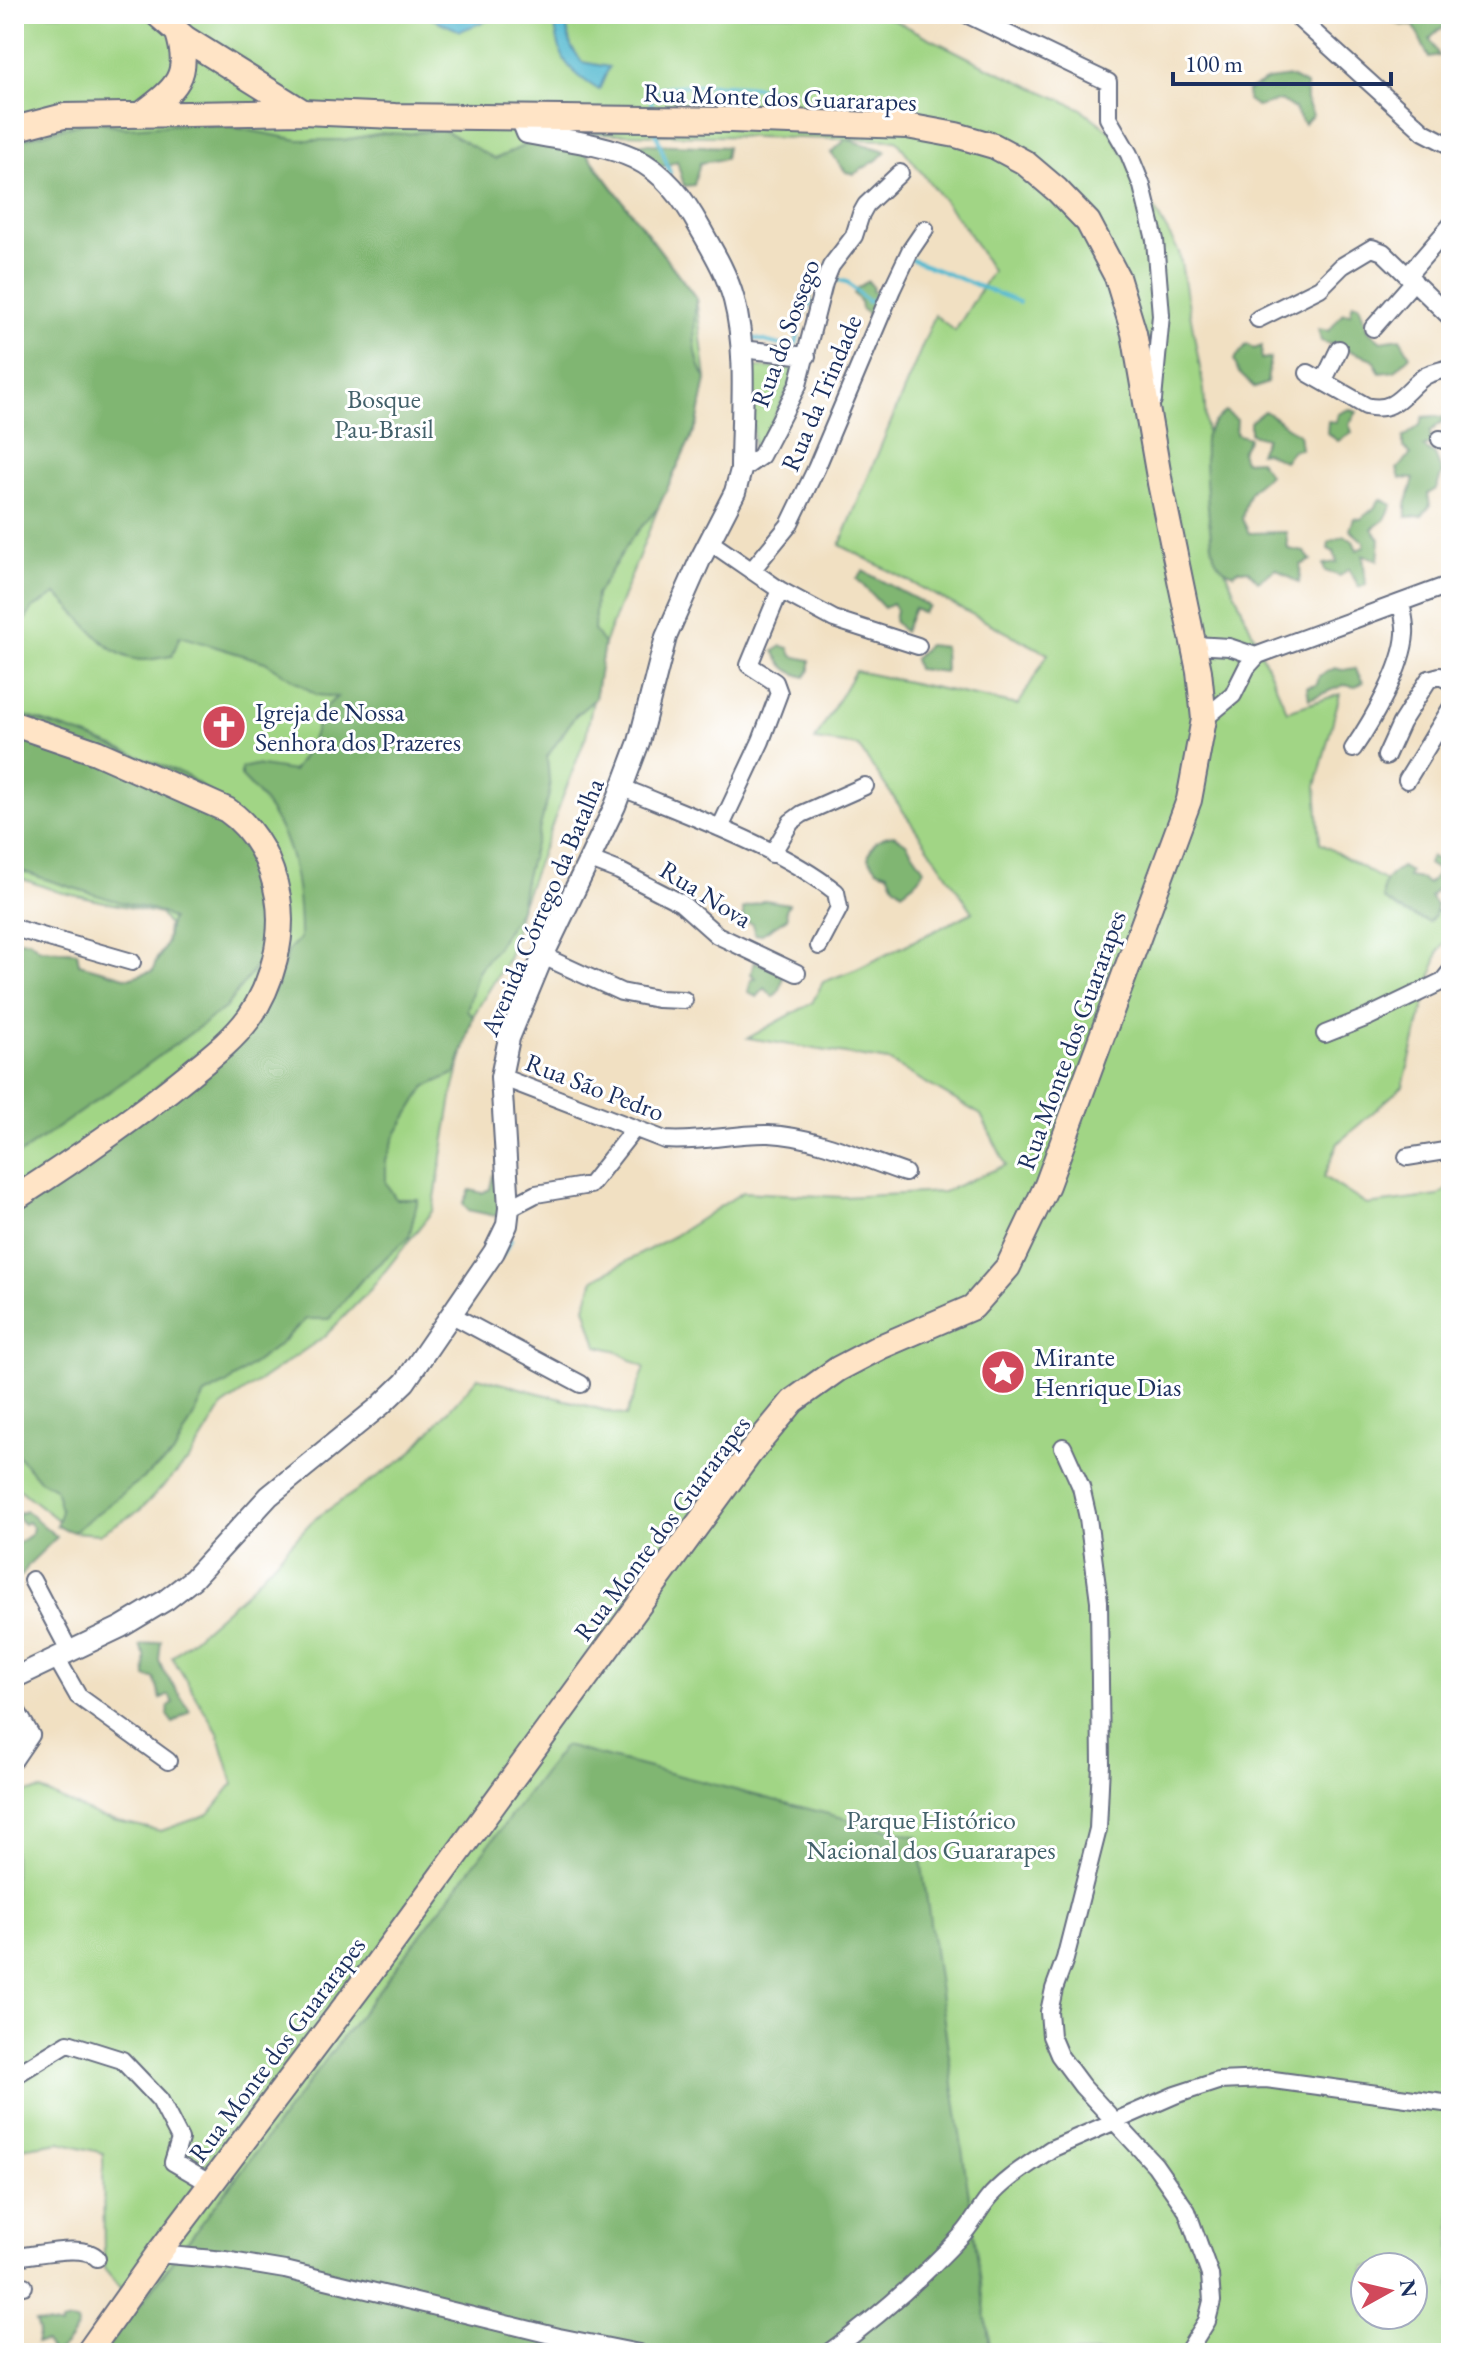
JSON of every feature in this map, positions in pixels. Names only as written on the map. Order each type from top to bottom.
[{"type":"main road","points":[[157,14],[178,33],[303,112]]},
{"type":"main road","points":[[142,114],[171,92],[181,76],[185,58],[178,33]]},
{"type":"main road","name":"Rua Monte dos Guararapes","points":[[14,129],[64,116],[303,112],[907,126],[994,146],[1024,162],[1088,222],[1117,277],[1134,333],[1160,483],[1194,645],[1204,719],[1189,800],[1047,1185],[1008,1267],[973,1307],[880,1347],[838,1369],[793,1401],[741,1464],[88,2353]]},
{"type":"main road","points":[[14,724],[96,752],[227,810],[245,825],[268,860],[280,907],[274,962],[263,993],[232,1039],[87,1152],[14,1199]]},
{"type":"street","points":[[966,14],[1108,82],[1108,118],[1129,154],[1142,186],[1155,240],[1161,315],[1151,421]]},
{"type":"street","points":[[1294,14],[1424,132],[1451,146]]},
{"type":"street","name":"Avenida Córrego da Batalha","points":[[14,1678],[121,1627],[166,1600],[193,1579],[269,1496],[405,1382],[502,1238],[509,1208],[501,1077],[509,1038],[543,956],[623,788],[639,742],[666,637],[735,492],[741,470],[747,349],[722,267],[670,183],[632,157],[527,133],[521,118]]},
{"type":"street","name":"Rua do Sossego","points":[[741,470],[761,456],[798,385],[831,266],[854,236],[866,205],[900,173]]},
{"type":"street","points":[[1373,328],[1451,225]]},
{"type":"street","name":"Rua da Trindade","points":[[752,570],[778,541],[796,512],[892,289],[910,251],[925,229]]},
{"type":"street","points":[[1258,319],[1320,288],[1342,266],[1372,248],[1383,252],[1451,318]]},
{"type":"street","points":[[747,349],[807,356]]},
{"type":"street","points":[[1339,349],[1316,376],[1356,401],[1374,408],[1398,402],[1420,379],[1451,367]]},
{"type":"street","points":[[710,542],[780,590],[834,619],[918,646]]},
{"type":"street","points":[[1204,719],[1233,695],[1256,656],[1451,584]]},
{"type":"street","points":[[720,828],[761,741],[779,693],[775,682],[749,665],[780,590]]},
{"type":"street","points":[[1353,749],[1374,717],[1402,649],[1405,634],[1401,603]]},
{"type":"street","points":[[1194,645],[1229,647],[1256,656]]},
{"type":"street","points":[[1386,756],[1401,723],[1429,679],[1440,676],[1451,682]]},
{"type":"street","points":[[1407,780],[1451,708]]},
{"type":"street","points":[[772,854],[791,822],[865,786]]},
{"type":"street","points":[[623,788],[720,828],[812,875],[839,897],[839,908],[819,946]]},
{"type":"street","name":"Rua Nova","points":[[588,859],[619,871],[681,903],[717,935],[797,973]]},
{"type":"street","points":[[14,928],[132,962]]},
{"type":"street","points":[[543,956],[621,992],[657,999],[684,1000]]},
{"type":"street","points":[[1325,1034],[1443,981],[1451,971]]},
{"type":"street","name":"Rua São Pedro","points":[[501,1077],[665,1140],[692,1142],[766,1134],[786,1136],[905,1173]]},
{"type":"street","points":[[509,1208],[536,1194],[590,1185],[634,1129]]},
{"type":"street","points":[[1407,1157],[1451,1150]]},
{"type":"street","points":[[452,1315],[581,1384]]},
{"type":"street","points":[[1063,1447],[1081,1487],[1099,1601],[1101,1764],[1098,1829],[1065,1959],[1054,1989],[1049,2012],[1051,2036],[1059,2055],[1112,2121],[1155,2165],[1187,2211],[1210,2275],[1212,2301],[1207,2321],[1187,2353]]},
{"type":"street","points":[[32,1580],[78,1696],[168,1761]]},
{"type":"street","points":[[14,1706],[31,1735],[14,1760]]},
{"type":"street","points":[[14,2076],[68,2043],[122,2060],[160,2100],[180,2139],[173,2162],[211,2184]]},
{"type":"street","points":[[828,2353],[932,2265],[978,2217],[996,2190],[1051,2149],[1175,2095],[1218,2081],[1266,2079],[1451,2104]]},
{"type":"street","points":[[14,2257],[68,2250],[88,2251],[97,2258]]},
{"type":"street","points":[[158,2254],[225,2260],[285,2270],[559,2337],[639,2353]]},
{"type":"green space","name":"Parque Histórico Nacional dos Guararapes","points":[[14,14],[882,14],[981,64],[1080,108],[1111,132],[1179,252],[1204,390],[1213,543],[1287,711],[1340,694],[1316,786],[1320,843],[1451,919],[1451,934],[1438,952],[1403,1086],[1338,1143],[1324,1177],[1367,1205],[1438,1196],[1451,1186],[1451,2353],[87,2353],[127,2296],[104,2269],[103,2153],[60,2142],[14,2149],[14,1794],[41,1790],[100,1817],[161,1831],[209,1814],[233,1784],[218,1733],[172,1657],[244,1594],[313,1520],[408,1456],[478,1377],[626,1416],[645,1368],[614,1350],[597,1346],[585,1307],[594,1279],[674,1236],[743,1192],[842,1197],[943,1192],[1006,1165],[981,1115],[888,1061],[748,1038],[812,1003],[823,982],[857,969],[973,912],[858,746],[815,740],[855,671],[1018,705],[1048,654],[840,545],[935,315],[955,331],[992,271],[966,229],[896,140],[572,133],[696,298],[706,379],[697,425],[658,508],[604,644],[586,736],[520,909],[509,957],[473,1016],[453,1091],[433,1210],[370,1290],[325,1336],[222,1407],[190,1459],[139,1511],[99,1534],[73,1532],[14,1485],[14,941],[29,940],[40,949],[77,952],[79,964],[128,978],[153,971],[166,945],[168,925],[160,914],[59,892],[14,876]]},
{"type":"green space","points":[[1385,14],[1447,14],[1451,25],[1438,30],[1430,39],[1439,56],[1429,58],[1414,26],[1401,25],[1387,19]]},
{"type":"green space","points":[[1291,77],[1306,85],[1306,100],[1313,115],[1304,124],[1294,109],[1281,100],[1258,107],[1248,100],[1247,91],[1268,80]]},
{"type":"green space","name":"Bosque Pau-Brasil","points":[[92,120],[127,128],[185,124],[226,126],[299,140],[344,140],[383,133],[407,134],[442,129],[495,159],[543,137],[571,133],[696,298],[696,350],[706,379],[697,425],[658,508],[631,539],[596,595],[594,630],[604,644],[595,699],[575,716],[547,757],[550,791],[520,909],[478,971],[467,1010],[473,1016],[456,1073],[425,1087],[395,1136],[386,1161],[386,1183],[396,1199],[418,1199],[409,1237],[364,1277],[329,1319],[306,1319],[280,1344],[226,1384],[205,1395],[173,1455],[73,1532],[56,1526],[61,1511],[55,1488],[39,1480],[14,1451],[14,1198],[27,1192],[274,992],[289,949],[300,938],[298,892],[289,850],[281,831],[258,794],[241,776],[241,768],[255,765],[293,771],[309,746],[322,713],[337,697],[317,695],[265,662],[180,636],[172,656],[143,660],[123,655],[102,641],[56,594],[32,609],[18,632],[14,633],[14,135],[27,138]]},
{"type":"green space","points":[[846,139],[886,151],[854,174],[846,172],[831,153]]},
{"type":"green space","points":[[619,143],[727,147],[725,159],[700,163],[694,185],[684,186],[677,161],[663,167]]},
{"type":"green space","points":[[868,281],[873,287],[872,291],[887,299],[882,310],[870,315],[861,309],[860,301],[854,294]]},
{"type":"green space","points":[[1353,303],[1359,305],[1369,331],[1381,341],[1400,338],[1410,355],[1395,371],[1380,373],[1373,359],[1321,341],[1318,329],[1329,331],[1343,313],[1350,314]]},
{"type":"green space","points":[[1247,344],[1254,349],[1262,346],[1261,359],[1270,358],[1267,383],[1255,388],[1239,373],[1234,360]]},
{"type":"green space","points":[[752,367],[797,369],[754,460]]},
{"type":"green space","points":[[1349,409],[1357,412],[1349,424],[1352,432],[1338,441],[1327,433],[1328,421],[1336,422],[1338,414]]},
{"type":"green space","points":[[1225,411],[1237,420],[1236,434],[1249,438],[1241,452],[1244,461],[1259,460],[1269,475],[1250,494],[1242,519],[1249,533],[1286,532],[1288,549],[1304,552],[1311,560],[1301,565],[1299,583],[1276,569],[1258,581],[1248,570],[1238,570],[1233,574],[1222,568],[1215,558],[1205,442],[1210,428]]},
{"type":"green space","points":[[1264,411],[1299,434],[1301,449],[1293,450],[1284,461],[1265,452],[1259,453],[1266,438],[1250,434],[1250,422]]},
{"type":"green space","points":[[1423,417],[1446,418],[1430,432],[1431,444],[1423,447],[1435,455],[1442,473],[1436,489],[1428,494],[1430,506],[1422,516],[1406,517],[1406,505],[1414,479],[1400,478],[1397,469],[1411,454],[1403,447],[1403,438],[1420,425]]},
{"type":"green space","points":[[1380,499],[1392,505],[1385,519],[1372,529],[1380,539],[1378,560],[1363,555],[1366,585],[1359,587],[1349,569],[1340,576],[1325,571],[1323,564],[1337,562],[1334,552],[1328,549],[1329,542],[1345,536],[1353,541],[1357,550],[1364,547],[1364,542],[1350,530],[1354,518],[1361,519]]},
{"type":"green space","points":[[863,571],[929,606],[923,613],[914,608],[904,632],[894,621],[896,610],[892,604],[884,608],[857,579]]},
{"type":"green space","points":[[928,645],[944,647],[945,672],[917,669],[914,659]]},
{"type":"green space","points":[[782,646],[789,648],[792,656],[810,660],[810,670],[805,677],[790,671],[780,661],[774,651]]},
{"type":"green space","points":[[1335,668],[1355,668],[1363,682],[1356,687],[1344,685],[1309,699],[1307,687],[1317,685],[1319,676]]},
{"type":"green space","points":[[14,712],[186,775],[221,801],[243,824],[269,901],[259,963],[225,1008],[14,1158],[14,941],[29,940],[40,949],[77,952],[79,964],[128,978],[153,971],[166,943],[172,919],[155,910],[82,891],[14,868]]},
{"type":"green space","points":[[894,835],[906,843],[924,869],[919,879],[902,892],[888,873],[878,870],[868,858],[876,841]]},
{"type":"green space","points":[[1431,856],[1451,872],[1430,897],[1437,906],[1429,922],[1405,913],[1383,899],[1383,893],[1386,880],[1401,867],[1410,872],[1408,877],[1422,879],[1428,884],[1437,870],[1428,864]]},
{"type":"green space","points":[[765,900],[789,904],[787,918],[762,934],[755,935],[752,924],[743,920],[743,909]]},
{"type":"green space","points":[[754,961],[784,974],[780,990],[773,997],[765,988],[757,997],[748,993],[751,980],[756,978],[751,974]]},
{"type":"green space","points":[[493,1175],[502,1178],[503,1211],[495,1216],[468,1210],[463,1204],[470,1190],[482,1193],[490,1189]]},
{"type":"green space","points":[[26,1511],[57,1537],[29,1564],[22,1576],[17,1576],[14,1546],[31,1534],[33,1528],[14,1515]]},
{"type":"green space","points":[[161,1641],[159,1660],[162,1668],[190,1711],[173,1723],[167,1715],[173,1703],[169,1695],[161,1699],[154,1678],[146,1677],[145,1656],[140,1646]]},
{"type":"green space","points":[[564,1746],[918,1837],[991,2353],[103,2353]]},
{"type":"green space","points":[[36,2322],[61,2327],[61,2323],[77,2322],[78,2327],[61,2350],[52,2353],[45,2342],[36,2343],[39,2331]]},
{"type":"water","points":[[422,14],[450,14],[456,18],[466,14],[504,14],[460,31]]},
{"type":"water","points":[[550,14],[564,14],[571,46],[582,62],[609,67],[599,90],[570,68],[561,52]]},
{"type":"waterway","points":[[652,107],[651,96],[657,88],[719,85],[781,90]]},
{"type":"waterway","points":[[656,133],[670,173]]},
{"type":"waterway","points":[[910,259],[1019,302]]},
{"type":"waterway","points":[[748,337],[788,347],[796,344],[802,317],[811,303],[808,291],[815,277],[820,276]]},
{"type":"waterway","points":[[839,280],[847,282],[868,302],[875,299],[889,279]]},
{"type":"waterway","points":[[501,1257],[511,1240]]},
{"type":"place","name":"Igreja de Nossa Senhora dos Prazeres","points":[[224,727]]},
{"type":"place","name":"Mirante Henrique Dias","points":[[1003,1372]]}]
